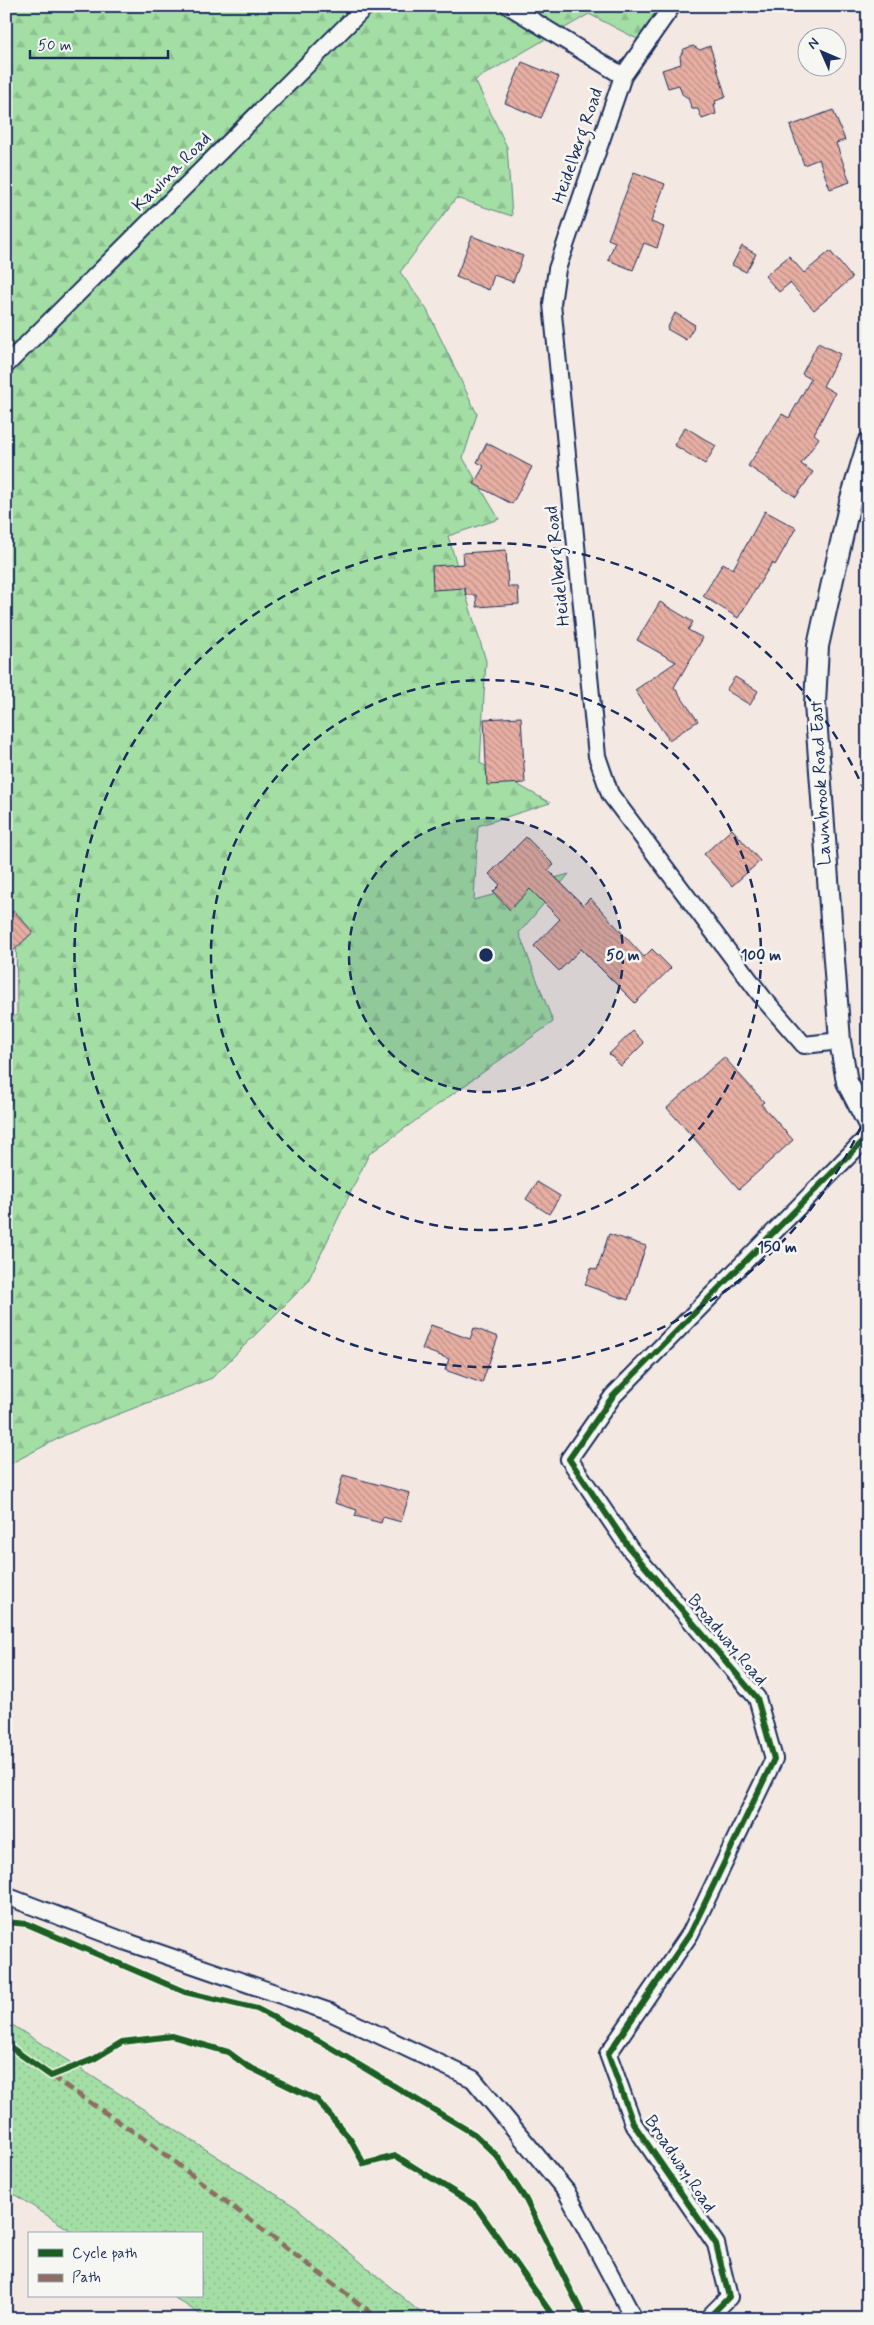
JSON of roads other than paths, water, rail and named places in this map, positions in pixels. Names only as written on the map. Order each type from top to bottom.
[{"type":"street","name":"Kawina Road","points":[[6,365],[366,6]]},
{"type":"street","points":[[509,6],[623,76]]},
{"type":"street","name":"Heidelberg Road","points":[[672,6],[623,76],[557,270],[552,304],[597,756],[610,794],[763,998],[804,1045],[840,1041]]},
{"type":"street","name":"Lawnbrook Road East","points":[[868,443],[850,502],[818,646],[815,704],[840,1041],[847,1082],[868,1123]]},
{"type":"street","name":"Broadway Road","points":[[708,2319],[729,2297],[716,2244],[633,2123],[608,2054],[690,1934],[774,1759],[757,1698],[630,1549],[569,1459],[613,1396],[868,1136]]},
{"type":"street","points":[[6,1896],[127,1942],[330,2012],[473,2079],[566,2191],[634,2319]]}]
